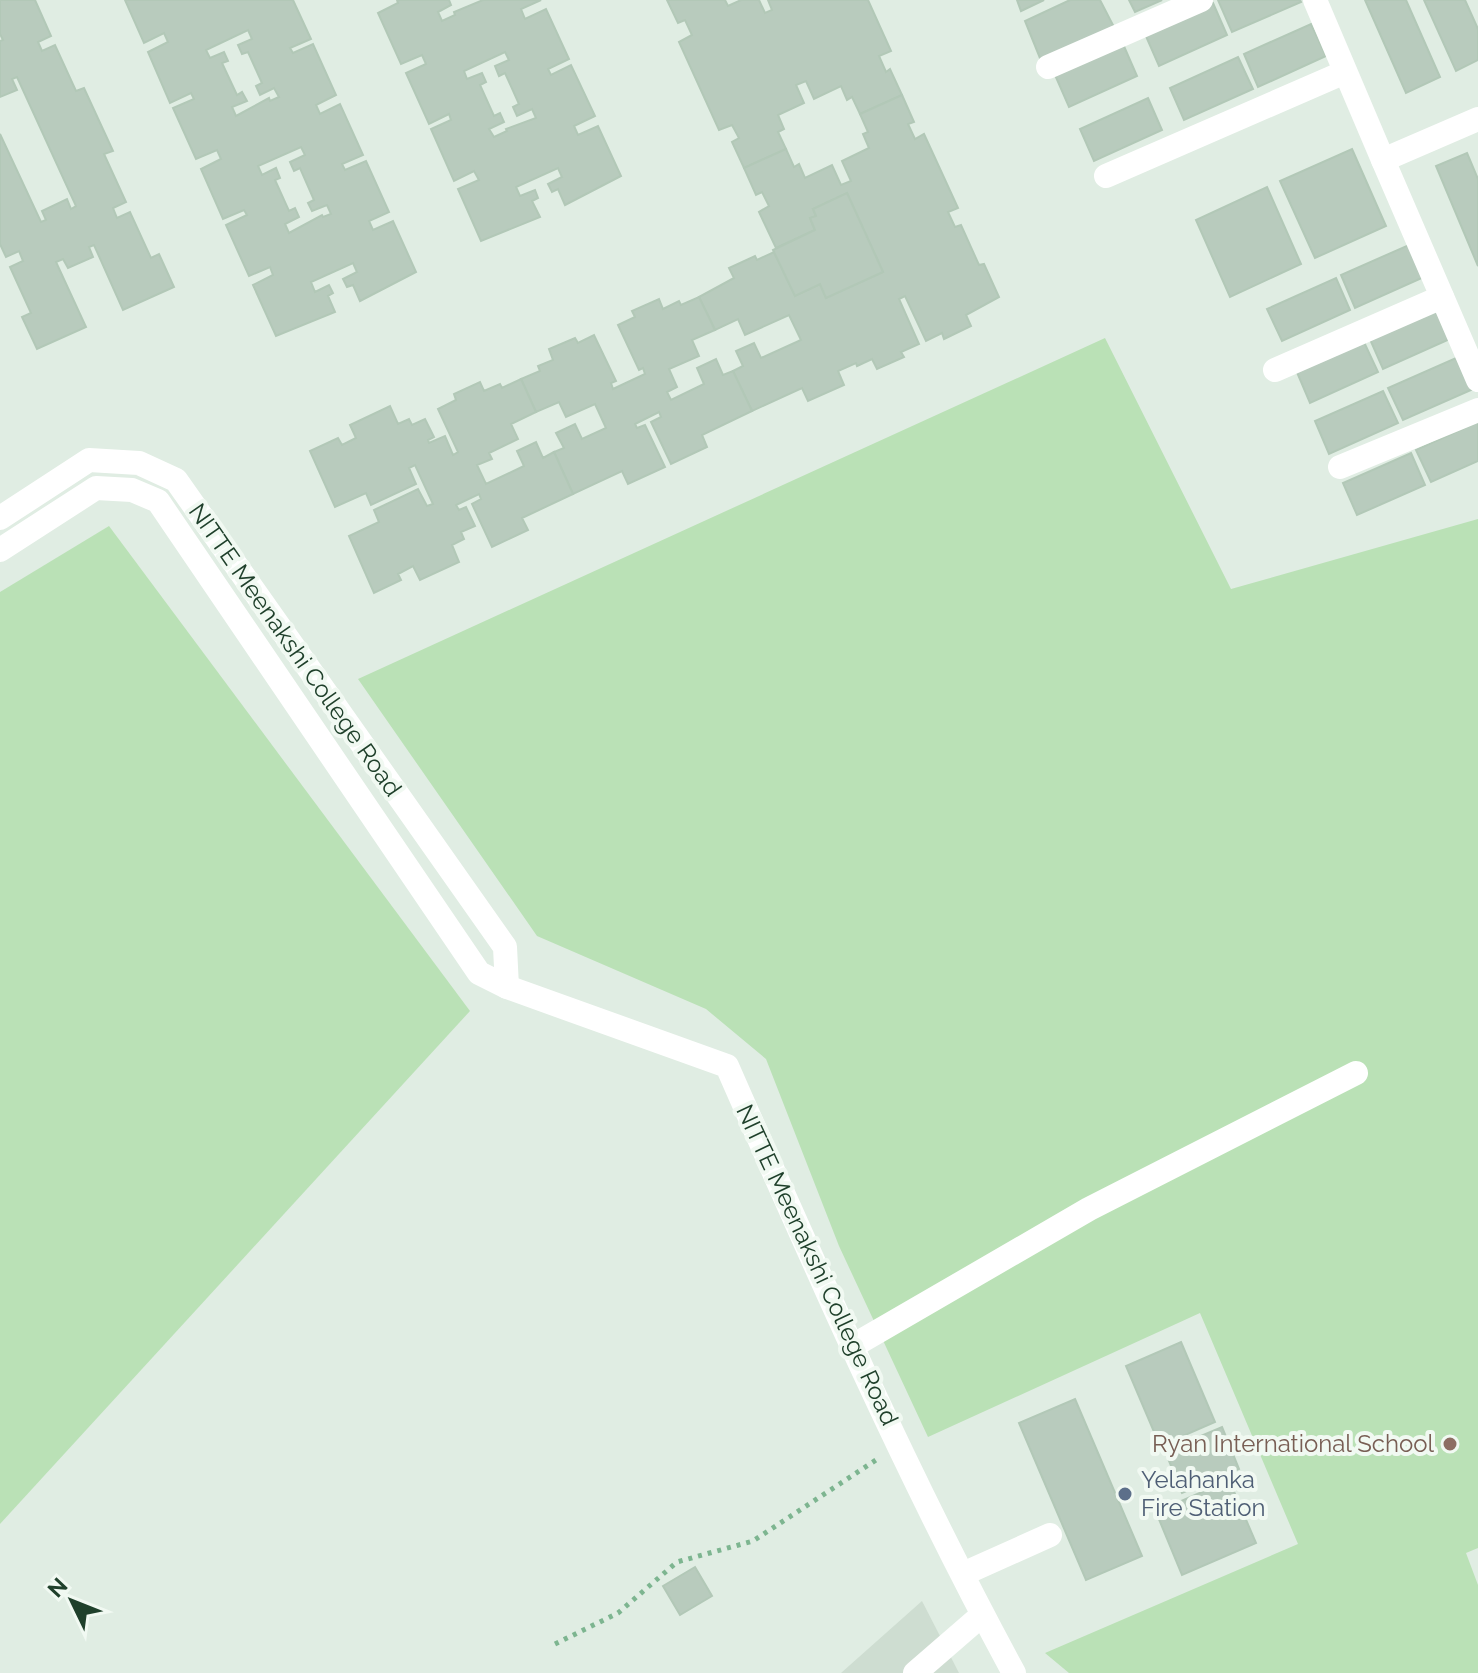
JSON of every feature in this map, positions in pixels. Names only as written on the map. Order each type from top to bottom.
[{"type":"street","points":[[1048,67],[1201,0]]},
{"type":"street","points":[[1315,0],[1478,380]]},
{"type":"street","points":[[1106,176],[1345,72]]},
{"type":"street","points":[[1383,160],[1478,119]]},
{"type":"street","points":[[1275,370],[1442,297]]},
{"type":"street","points":[[1340,467],[1478,410]]},
{"type":"street","name":"NITTE Meenakshi College Road","points":[[0,518],[89,460],[139,463],[176,480],[505,947],[507,987]]},
{"type":"street","name":"NITTE Meenakshi College Road","points":[[0,550],[96,488],[132,490],[158,501],[479,973],[507,987],[727,1066],[851,1347],[982,1615],[1014,1673]]},
{"type":"street","points":[[851,1347],[1089,1209],[1356,1073]]},
{"type":"street","points":[[963,1574],[1050,1535]]},
{"type":"street","points":[[928,1669],[982,1615]]},
{"type":"path","points":[[555,1644],[618,1613],[677,1562],[753,1541],[899,1444]]},
{"type":"shaded area","points":[[922,1601],[959,1673],[841,1673]]},
{"type":"green space","points":[[1105,338],[1231,589],[1478,519],[1478,1548],[1466,1553],[1478,1585],[1478,1673],[1069,1673],[1045,1653],[1298,1544],[1200,1313],[928,1437],[839,1246],[766,1059],[706,1009],[537,936],[358,679]]},
{"type":"green space","points":[[109,526],[470,1011],[0,1524],[0,592]]},
{"type":"building","points":[[0,0],[35,0],[51,36],[38,42],[42,51],[55,45],[76,91],[84,88],[113,151],[104,154],[126,202],[113,208],[117,218],[130,212],[151,258],[159,254],[174,287],[123,310],[94,245],[89,247],[93,257],[68,268],[63,259],[56,262],[86,327],[37,349],[22,317],[31,313],[10,267],[23,261],[19,251],[6,257],[0,244],[0,134],[41,222],[46,220],[42,211],[67,199],[71,209],[76,206],[17,77],[12,79],[17,90],[0,97],[0,41],[3,40],[0,34]]},
{"type":"building","points":[[125,0],[293,0],[311,39],[290,48],[293,53],[313,44],[336,95],[316,105],[320,114],[340,104],[363,155],[342,164],[345,170],[366,161],[389,212],[369,221],[373,230],[393,221],[416,272],[360,301],[353,285],[347,287],[343,279],[357,272],[353,263],[311,282],[315,292],[329,285],[333,293],[328,296],[335,312],[276,336],[253,285],[273,275],[270,267],[249,276],[226,225],[247,215],[244,210],[223,219],[201,169],[221,159],[217,150],[196,159],[173,108],[194,99],[191,93],[170,103],[148,52],[168,42],[164,33],[144,43]],"holes":[[[248,30],[252,39],[238,45],[242,54],[248,52],[262,83],[256,86],[260,95],[274,88],[279,97],[270,101],[269,98],[236,116],[232,107],[247,101],[242,92],[237,95],[222,63],[228,61],[224,52],[210,58],[206,50]],[[301,147],[305,155],[290,162],[294,171],[300,168],[314,200],[308,203],[312,211],[327,205],[331,214],[322,215],[289,233],[285,224],[299,217],[295,208],[289,211],[275,180],[280,178],[276,168],[262,175],[258,166]]]},
{"type":"building","points":[[397,0],[449,0],[451,5],[438,12],[442,21],[455,15],[454,12],[483,0],[541,0],[521,9],[525,19],[546,9],[569,59],[548,69],[551,75],[571,65],[595,116],[574,126],[578,135],[598,126],[621,176],[565,205],[558,189],[552,192],[548,184],[562,177],[558,168],[516,187],[520,196],[535,190],[538,198],[532,201],[540,217],[481,241],[458,189],[479,180],[474,171],[454,181],[431,129],[451,120],[449,114],[429,124],[406,73],[426,64],[422,55],[401,64],[378,13],[398,3]],"holes":[[[505,52],[509,60],[495,66],[499,76],[505,73],[519,104],[513,107],[517,116],[532,109],[536,118],[494,137],[489,129],[504,122],[500,113],[494,116],[480,85],[486,82],[482,73],[467,79],[464,71]]]},
{"type":"building","points":[[667,0],[725,0],[728,6],[741,0],[759,0],[765,13],[772,10],[768,0],[868,0],[891,51],[879,56],[886,72],[890,69],[902,95],[860,114],[852,97],[847,100],[841,86],[814,99],[806,81],[796,85],[804,103],[778,115],[784,129],[778,132],[786,149],[744,168],[732,142],[739,138],[732,125],[719,130],[679,42],[692,35],[685,20],[678,23]]},
{"type":"building","points":[[1017,0],[1044,0],[1021,11]]},
{"type":"building","points":[[1070,0],[1100,0],[1114,27],[1042,63],[1025,21]]},
{"type":"building","points":[[1129,0],[1162,0],[1135,12]]},
{"type":"building","points":[[1218,0],[1300,0],[1301,2],[1232,32]]},
{"type":"building","points":[[1365,0],[1406,0],[1440,77],[1406,93]]},
{"type":"building","points":[[1424,0],[1465,0],[1478,29],[1478,60],[1456,71]]},
{"type":"building","points":[[1213,3],[1227,35],[1159,66],[1145,34]]},
{"type":"building","points":[[1311,24],[1326,56],[1258,87],[1244,54]]},
{"type":"building","points":[[1123,44],[1137,76],[1069,107],[1055,75]]},
{"type":"building","points":[[1238,57],[1253,89],[1184,120],[1170,88]]},
{"type":"building","points":[[902,95],[914,122],[908,124],[915,139],[924,134],[958,208],[948,212],[955,227],[961,225],[979,265],[984,264],[999,297],[966,315],[971,326],[944,339],[942,333],[926,341],[905,296],[899,299],[919,344],[901,352],[904,357],[877,369],[872,359],[857,366],[856,363],[838,371],[844,385],[808,401],[802,388],[752,411],[733,371],[743,366],[736,351],[754,343],[761,358],[801,340],[789,315],[745,335],[738,319],[715,330],[699,297],[734,278],[729,268],[755,256],[757,260],[774,252],[795,296],[820,284],[826,298],[883,272],[847,193],[813,209],[816,216],[810,218],[815,230],[776,248],[759,212],[769,206],[762,192],[756,195],[744,168],[786,149],[794,167],[799,164],[805,178],[832,165],[841,185],[851,181],[842,161],[869,148],[863,134],[868,132],[860,114]]},
{"type":"building","points":[[1148,98],[1162,130],[1094,161],[1080,129]]},
{"type":"building","points":[[1352,149],[1386,226],[1315,258],[1280,181]]},
{"type":"building","points":[[1467,153],[1478,179],[1478,266],[1436,166]]},
{"type":"building","points":[[1267,187],[1301,264],[1230,297],[1196,220]]},
{"type":"building","points":[[847,193],[883,272],[826,298],[820,284],[795,296],[773,250],[815,230],[810,218],[816,216],[813,209]]},
{"type":"building","points":[[1409,245],[1424,277],[1355,308],[1341,275]]},
{"type":"building","points":[[1336,278],[1350,310],[1282,341],[1267,309]]},
{"type":"building","points":[[699,297],[715,330],[692,340],[699,356],[669,369],[677,387],[667,392],[671,400],[704,384],[697,368],[716,359],[723,375],[733,371],[752,411],[702,435],[707,447],[671,464],[651,422],[661,417],[659,412],[635,424],[637,428],[645,425],[665,467],[628,484],[622,471],[573,494],[554,452],[564,448],[556,433],[575,424],[582,439],[606,428],[595,404],[566,417],[559,402],[536,412],[521,379],[540,371],[538,366],[553,360],[549,349],[575,338],[578,343],[594,335],[616,381],[611,383],[613,389],[645,374],[643,368],[639,370],[618,325],[635,317],[632,311],[659,299],[663,309],[679,301],[681,305]]},
{"type":"building","points":[[1437,307],[1452,338],[1383,369],[1369,337]]},
{"type":"building","points":[[1363,340],[1378,372],[1310,403],[1296,370]]},
{"type":"building","points":[[1456,358],[1471,390],[1403,420],[1388,388]]},
{"type":"building","points":[[521,379],[536,412],[511,424],[518,439],[489,453],[492,459],[477,465],[486,484],[524,466],[517,451],[536,442],[543,458],[554,452],[573,494],[522,518],[528,530],[492,547],[472,504],[481,499],[479,494],[456,505],[459,510],[466,507],[475,526],[461,532],[464,539],[452,545],[459,562],[420,580],[413,566],[398,574],[401,580],[374,593],[349,536],[379,522],[374,510],[418,489],[427,506],[433,504],[415,465],[409,468],[416,484],[371,505],[366,493],[335,507],[310,451],[338,438],[342,445],[356,438],[350,425],[390,406],[398,424],[409,419],[412,425],[425,419],[434,437],[428,440],[429,443],[445,436],[453,455],[458,452],[438,409],[456,400],[454,394],[480,382],[484,391],[500,384],[502,388]]},
{"type":"building","points":[[1383,391],[1398,423],[1329,454],[1315,421]]},
{"type":"building","points":[[1478,422],[1478,461],[1431,482],[1416,450]]},
{"type":"building","points":[[1411,453],[1425,485],[1357,515],[1343,483]]},
{"type":"building","points":[[1181,1342],[1215,1422],[1160,1446],[1126,1366]]},
{"type":"building","points":[[1075,1399],[1142,1556],[1086,1580],[1019,1423]]},
{"type":"building","points":[[1222,1427],[1239,1469],[1182,1493],[1165,1451]]},
{"type":"building","points":[[1229,1480],[1256,1543],[1182,1575],[1156,1512]]},
{"type":"building","points":[[695,1567],[712,1596],[680,1615],[663,1586]]},
{"type":"place","name":"Ryan International School","points":[[1450,1444]]},
{"type":"place","name":"Yelahanka Fire Station","points":[[1125,1494]]}]
